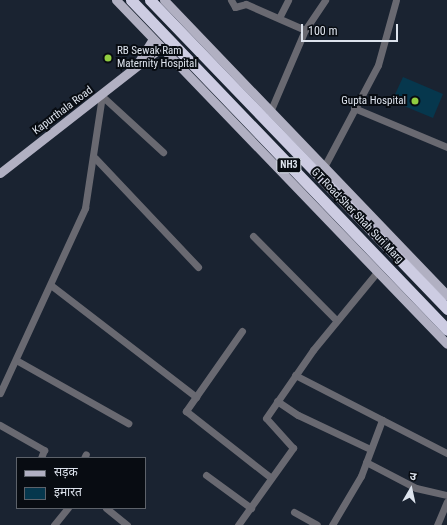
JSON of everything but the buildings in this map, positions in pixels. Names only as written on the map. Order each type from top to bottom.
[{"type":"highway","name":"GT Road;Sher Shah Suri Marg","points":[[131,0],[447,330]]},
{"type":"highway","name":"GT Road;Sher Shah Suri Marg","points":[[150,0],[447,309]]},
{"type":"main road","points":[[116,0],[447,344]]},
{"type":"main road","points":[[164,0],[447,295]]},
{"type":"main road","name":"Kapurthala Road","points":[[138,63],[153,39]]},
{"type":"main road","name":"Kapurthala Road","points":[[0,174],[102,96],[138,63],[161,47]]},
{"type":"street","points":[[231,0],[237,7],[247,2],[305,30]]},
{"type":"street","points":[[279,18],[288,0]]},
{"type":"street","points":[[270,112],[305,30],[325,0]]},
{"type":"street","points":[[324,166],[378,65],[396,0]]},
{"type":"street","points":[[102,96],[163,152]]},
{"type":"street","points":[[0,393],[52,286],[85,208],[95,158],[102,96]]},
{"type":"street","points":[[354,108],[447,147]]},
{"type":"street","points":[[95,158],[198,267]]},
{"type":"street","points":[[253,236],[336,320]]},
{"type":"street","points":[[238,525],[293,448],[266,421],[277,401],[336,320],[378,271]]},
{"type":"street","points":[[52,286],[196,397]]},
{"type":"street","points":[[242,331],[196,397],[187,414],[271,478]]},
{"type":"street","points":[[16,360],[128,423]]},
{"type":"street","points":[[295,375],[447,453]]},
{"type":"street","points":[[277,401],[298,415],[370,449]]},
{"type":"street","points":[[332,525],[358,482],[382,420]]},
{"type":"street","points":[[0,425],[44,450],[42,457]]},
{"type":"street","points":[[366,462],[416,488],[447,495]]},
{"type":"street","points":[[206,475],[251,508]]},
{"type":"street","points":[[437,525],[447,502]]},
{"type":"street","points":[[54,525],[67,509]]},
{"type":"street","points":[[107,509],[126,525]]},
{"type":"street","points":[[294,512],[317,525]]},
{"type":"place","name":"RB Sewak Ram Maternity Hospital","points":[[108,58]]},
{"type":"place","name":"Gupta Hospital","points":[[415,101]]}]
